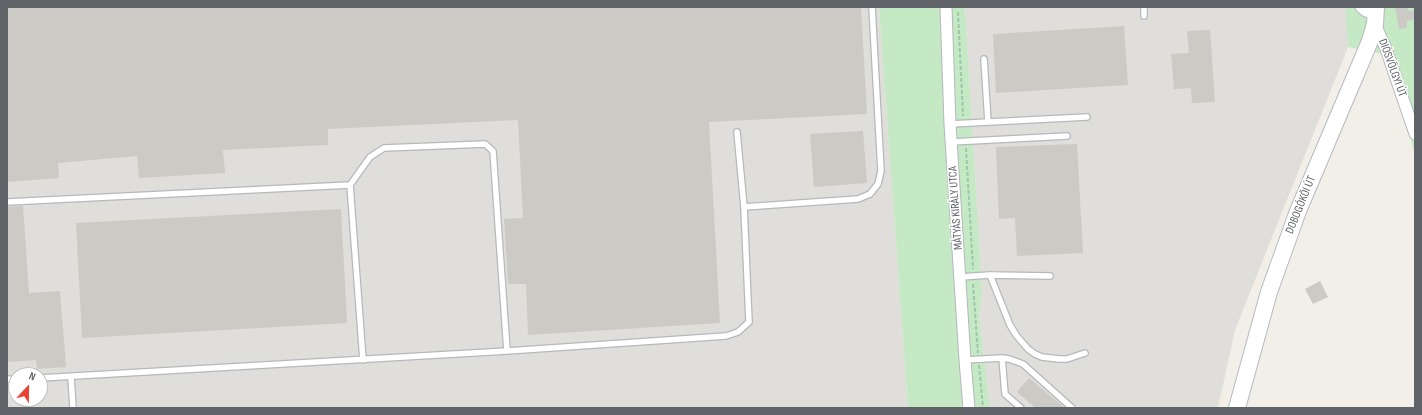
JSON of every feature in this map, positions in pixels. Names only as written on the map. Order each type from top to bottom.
[{"type":"main road","name":"DOBOGÓKŐI ÚT","points":[[1237,408],[1269,292],[1298,211],[1370,41],[1376,15]]},
{"type":"street","name":"MÁTYÁS KIRÁLY UTCA","points":[[946,7],[951,142],[969,408]]},
{"type":"street","points":[[1360,7],[1376,15]]},
{"type":"street","name":"DIÓSVÖLGYI ÚT","points":[[1376,15],[1415,134]]},
{"type":"lane","points":[[744,207],[858,199],[870,194],[878,184],[881,170],[872,7]]},
{"type":"lane","points":[[1144,7],[1144,16]]},
{"type":"lane","points":[[984,59],[988,122]]},
{"type":"lane","points":[[950,124],[1087,117]]},
{"type":"lane","points":[[48,378],[507,351],[726,336],[738,332],[749,322],[744,207],[738,132]]},
{"type":"lane","points":[[951,142],[1066,136]]},
{"type":"lane","points":[[363,360],[350,185],[370,157],[384,148],[485,144],[493,151],[507,351]]},
{"type":"lane","points":[[7,202],[350,185]]},
{"type":"lane","points":[[990,276],[1010,325],[1028,349],[1035,354],[1059,359],[1068,359],[1085,353]]},
{"type":"lane","points":[[960,277],[1050,276]]},
{"type":"lane","points":[[1002,358],[1005,394],[1021,408]]},
{"type":"lane","points":[[965,360],[1002,358],[1016,361],[1030,369],[1072,408]]},
{"type":"lane","points":[[71,377],[73,408]]},
{"type":"path","points":[[957,7],[964,123]]},
{"type":"path","points":[[965,142],[978,359],[983,408]]},
{"type":"shaded area","points":[[7,7],[879,7],[908,408],[7,408]]},
{"type":"shaded area","points":[[965,7],[1347,7],[1348,47],[1235,330],[1218,408],[990,408],[979,315],[982,292]]},
{"type":"green space","points":[[879,7],[965,7],[982,292],[979,315],[990,408],[908,408]]},
{"type":"green space","points":[[1346,7],[1415,7],[1415,153],[1384,54],[1348,47]]},
{"type":"building","points":[[7,7],[861,7],[867,114],[709,122],[720,323],[528,335],[526,284],[508,284],[504,219],[523,218],[518,120],[328,129],[328,145],[223,150],[225,173],[139,178],[137,156],[58,163],[59,178],[7,182]]},
{"type":"building","points":[[1395,7],[1407,7],[1408,11],[1415,10],[1415,19],[1407,21],[1407,28],[1399,29]]},
{"type":"building","points":[[1124,26],[1128,85],[996,93],[993,34]]},
{"type":"building","points":[[1210,30],[1215,102],[1192,103],[1191,88],[1174,89],[1171,54],[1189,53],[1187,31]]},
{"type":"building","points":[[863,131],[867,183],[814,187],[810,134]]},
{"type":"building","points":[[1077,144],[1083,253],[1017,256],[1015,218],[999,219],[996,147]]},
{"type":"building","points":[[23,206],[29,293],[60,291],[66,367],[48,368],[48,367],[37,367],[36,360],[7,362],[7,207]]},
{"type":"building","points":[[341,209],[347,323],[82,338],[76,223]]},
{"type":"building","points":[[1320,281],[1328,297],[1313,304],[1305,289]]},
{"type":"building","points":[[1029,378],[1065,408],[1036,408],[1017,392]]}]
